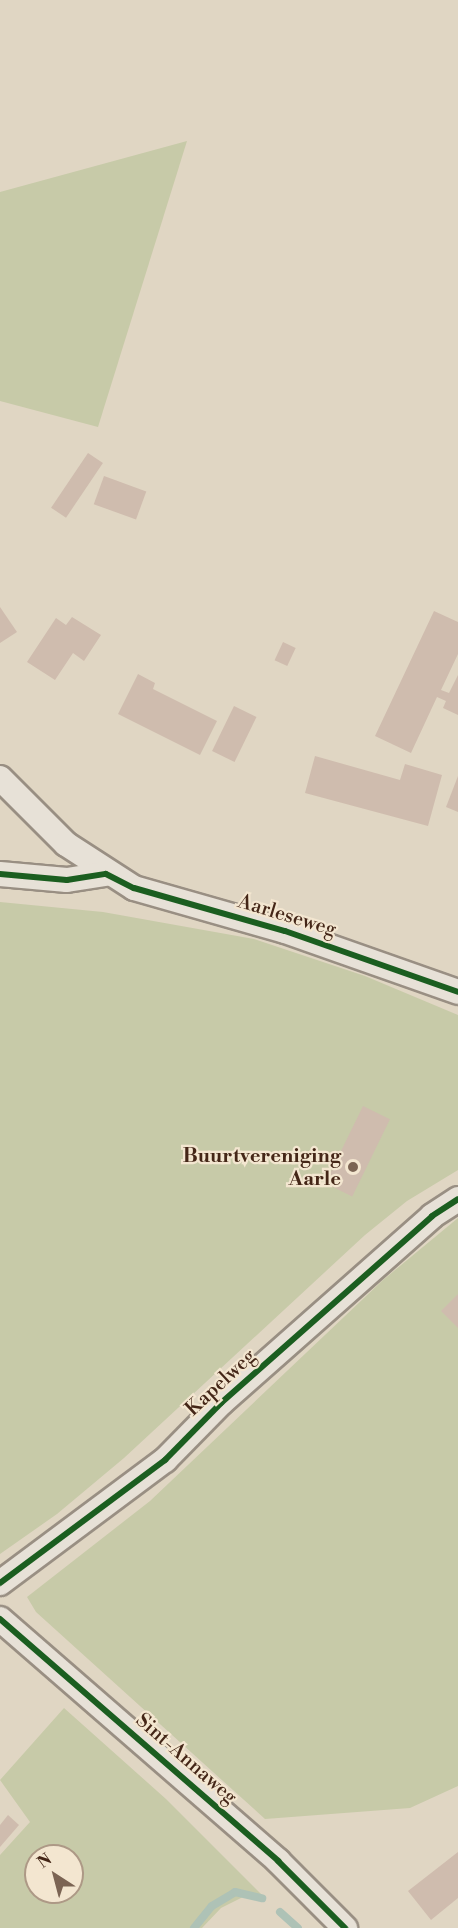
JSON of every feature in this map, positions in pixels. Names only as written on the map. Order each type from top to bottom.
[{"type":"street","name":"Aarleseweg","points":[[0,778],[66,844],[106,874],[134,888],[285,931],[458,992]]},
{"type":"street","points":[[0,874],[67,880],[106,874]]},
{"type":"street","name":"Kapelweg","points":[[0,1583],[165,1460],[221,1403],[432,1216],[458,1199]]},
{"type":"street","name":"Sint-Annaweg","points":[[0,1619],[278,1861],[345,1928]]},
{"type":"green space","points":[[187,141],[98,427],[0,401],[0,192]]},
{"type":"green space","points":[[0,902],[103,912],[254,939],[365,976],[458,1015],[458,1170],[407,1201],[365,1235],[124,1458],[57,1514],[0,1554]]},
{"type":"green space","points":[[458,1218],[458,1786],[410,1808],[265,1819],[36,1612],[27,1597],[150,1501],[383,1280]]},
{"type":"green space","points":[[64,1708],[166,1799],[262,1895],[247,1895],[221,1908],[202,1928],[0,1928],[0,1855],[30,1822],[0,1780]]},
{"type":"building","points":[[88,453],[103,463],[66,518],[51,508]]},
{"type":"building","points":[[104,476],[146,491],[136,520],[94,504]]},
{"type":"building","points":[[0,607],[17,632],[0,643]]},
{"type":"building","points":[[434,611],[458,622],[458,654],[441,690],[449,693],[458,675],[458,715],[443,708],[446,701],[437,697],[411,753],[375,736]]},
{"type":"building","points":[[72,617],[101,635],[84,661],[73,653],[55,680],[27,662],[56,618],[66,625]]},
{"type":"building","points":[[283,642],[296,648],[287,666],[275,660]]},
{"type":"building","points":[[138,674],[155,683],[153,689],[217,721],[200,755],[118,714]]},
{"type":"building","points":[[234,706],[256,717],[235,762],[212,751]]},
{"type":"building","points":[[315,756],[400,780],[405,764],[442,775],[428,826],[305,793]]},
{"type":"building","points":[[458,776],[458,812],[446,807]]},
{"type":"building","points":[[363,1106],[390,1119],[352,1196],[325,1183]]},
{"type":"building","points":[[458,1294],[458,1328],[441,1311]]},
{"type":"building","points":[[8,1815],[19,1825],[0,1847],[0,1825]]},
{"type":"building","points":[[458,1852],[458,1898],[431,1920],[408,1891]]},
{"type":"waterway","points":[[194,1928],[212,1906],[235,1892],[262,1898]]},
{"type":"waterway","points":[[280,1912],[298,1928]]},
{"type":"cycle path","points":[[0,874],[67,880],[106,874],[134,888],[285,931],[458,992]]},
{"type":"cycle path","points":[[0,1583],[165,1460],[221,1403],[432,1216],[458,1199]]},
{"type":"cycle path","points":[[0,1619],[278,1861],[345,1928]]},
{"type":"place","name":"Buurtvereniging Aarle","points":[[353,1167]]}]
